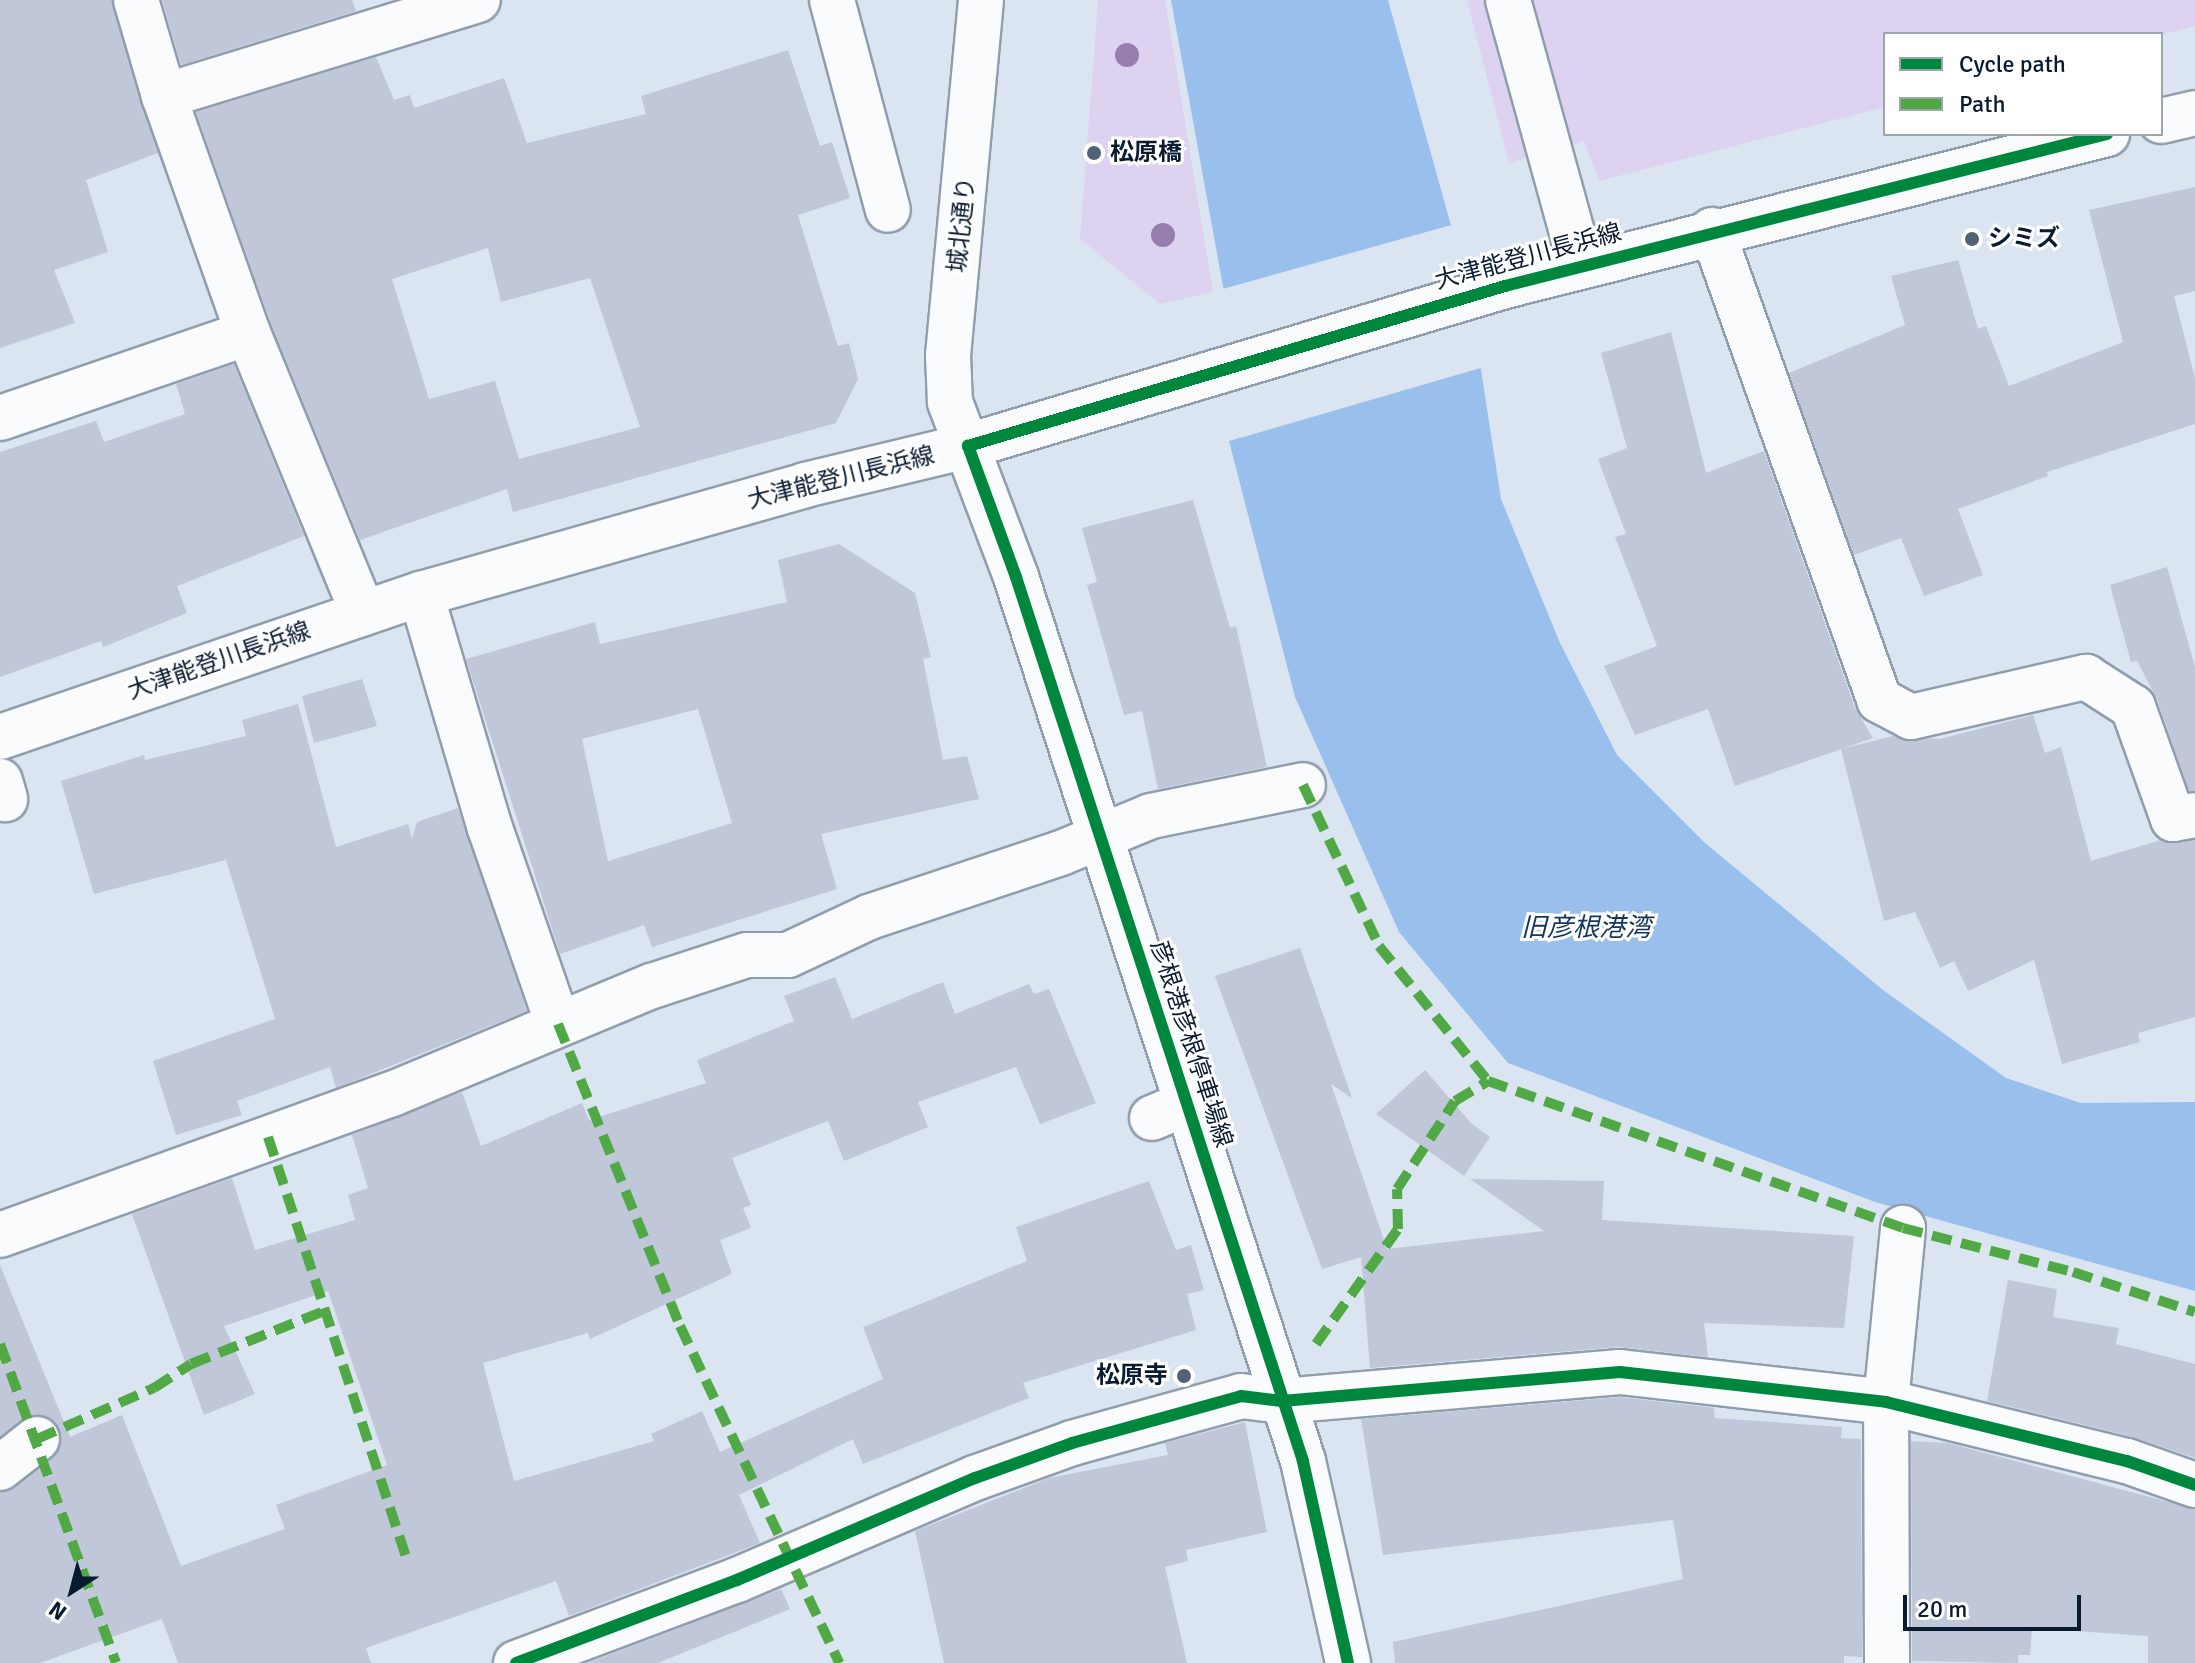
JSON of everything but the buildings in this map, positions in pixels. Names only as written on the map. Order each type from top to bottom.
[{"type":"street","points":[[136,0],[164,96],[248,333],[363,613]]},
{"type":"street","points":[[164,96],[478,0]]},
{"type":"street","points":[[832,0],[888,210]]},
{"type":"street","name":"城北通り","points":[[968,446],[950,402],[948,355],[981,0]]},
{"type":"street","points":[[1508,0],[1581,265]]},
{"type":"street","points":[[2163,121],[2195,113]]},
{"type":"street","name":"大津能登川長浜線","points":[[0,737],[421,594],[805,485],[968,446],[1221,367],[1581,265],[2099,136]]},
{"type":"street","points":[[1712,230],[1879,700],[1911,717],[2086,677],[2133,707],[2173,819],[2195,815]]},
{"type":"street","points":[[0,418],[248,333]]},
{"type":"street","name":"彦根港彦根停車場線","points":[[968,446],[1099,838],[1170,1110],[1303,1461],[1348,1663]]},
{"type":"street","points":[[421,594],[490,828],[558,1024]]},
{"type":"street","points":[[24,1234],[392,1094],[652,986],[747,955],[788,955],[869,917],[1099,838],[1151,816],[1303,785]]},
{"type":"street","points":[[1887,1663],[1886,1402],[1903,1228]]},
{"type":"street","points":[[516,1663],[724,1585],[975,1478],[1072,1443],[1241,1396],[1282,1401],[1620,1372],[1886,1402],[2127,1461],[2195,1485]]},
{"type":"street","points":[[0,1468],[37,1439]]},
{"type":"shaded area","points":[[1098,0],[1165,0],[1213,292],[1160,304],[1080,239]]},
{"type":"shaded area","points":[[1467,0],[2195,0],[2195,26],[2163,34],[2163,32],[1883,32],[1883,108],[1599,181],[1584,141],[1509,163]]},
{"type":"water","name":"旧彦根港湾","points":[[1171,0],[1388,0],[1468,286],[1501,499],[1560,643],[1617,755],[1705,843],[1883,990],[2006,1078],[2081,1103],[2195,1102],[2195,1291],[1875,1202],[1508,1063],[1399,932],[1295,697],[1229,441],[1258,432],[1226,303]]},
{"type":"pier","points":[[1455,224],[1472,285],[1484,367],[1240,438],[1254,429],[1219,290]]},
{"type":"marked path","points":[[1303,785],[1379,946],[1488,1081],[1903,1228],[2073,1272],[2195,1312]]},
{"type":"marked path","points":[[558,1024],[680,1326],[839,1663]]},
{"type":"marked path","points":[[1316,1344],[1398,1229],[1397,1189],[1455,1101],[1488,1081]]},
{"type":"marked path","points":[[268,1137],[407,1560]]},
{"type":"marked path","points":[[37,1439],[154,1388],[191,1364],[324,1311]]},
{"type":"marked path","points":[[0,1344],[116,1663]]},
{"type":"cycle path","points":[[1348,1663],[1303,1461],[1016,577],[968,446],[1505,286],[2099,136]]},
{"type":"cycle path","points":[[516,1663],[737,1580],[975,1478],[1072,1443],[1241,1396],[1282,1401],[1620,1372],[1886,1402],[2127,1461],[2195,1485]]},
{"type":"place","name":"松原橋","points":[[1094,153]]},
{"type":"place","name":"シミズ","points":[[1972,239]]},
{"type":"place","name":"松原寺","points":[[1184,1376]]}]
